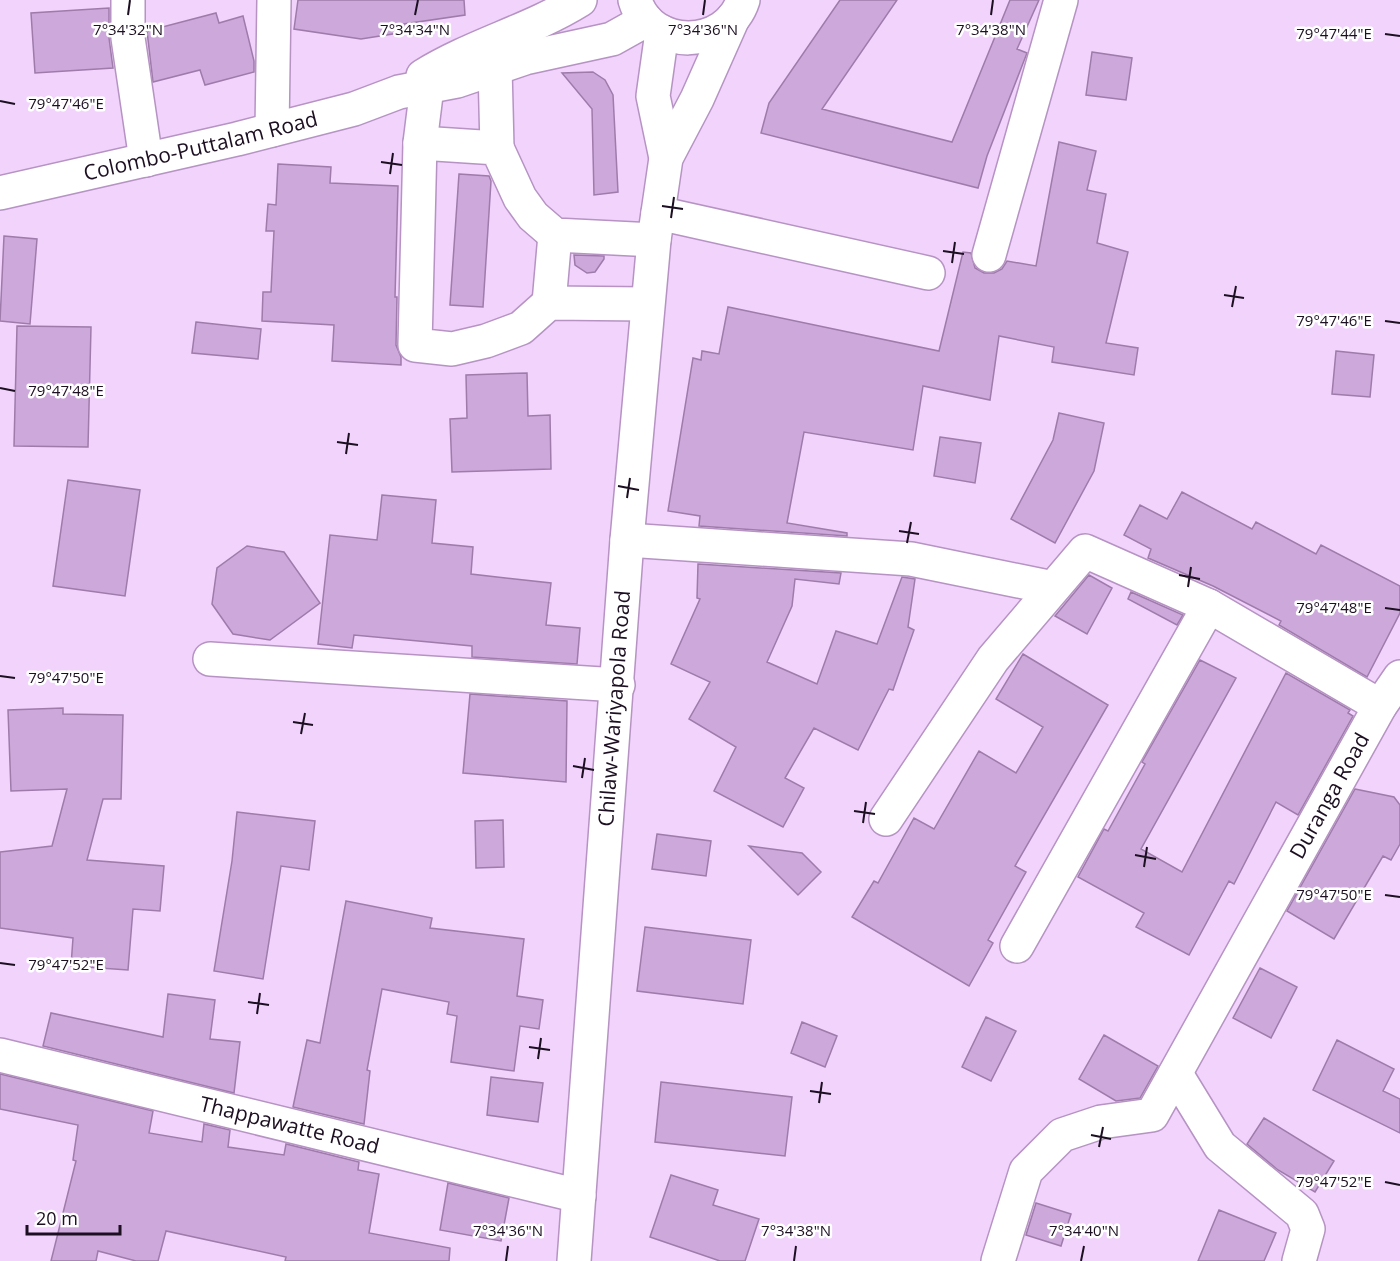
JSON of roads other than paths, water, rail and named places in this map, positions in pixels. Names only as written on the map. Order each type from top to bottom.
[{"type":"main road","points":[[128,0],[128,38],[146,160]]},
{"type":"main road","points":[[272,130],[274,0]]},
{"type":"main road","name":"Colombo-Puttalam Road","points":[[413,89],[452,58],[551,18],[580,0]]},
{"type":"main road","points":[[989,255],[1060,0]]},
{"type":"main road","points":[[647,17],[692,39],[707,36],[721,29],[738,9]]},
{"type":"main road","points":[[666,158],[697,99],[738,9]]},
{"type":"main road","points":[[647,17],[653,96],[666,158]]},
{"type":"main road","name":"Colombo-Puttalam Road","points":[[0,193],[272,130],[354,109],[413,89],[457,81],[568,47],[612,39],[647,17]]},
{"type":"main road","points":[[495,68],[497,148],[520,198],[533,216],[555,235],[656,226],[928,273]]},
{"type":"main road","points":[[413,89],[420,144],[415,345],[452,349],[486,341],[521,328],[549,303],[646,304]]},
{"type":"main road","points":[[420,144],[497,148]]},
{"type":"main road","name":"Chilaw-Wariyapola Road","points":[[574,1261],[646,304],[666,158]]},
{"type":"main road","points":[[549,303],[555,235]]},
{"type":"main road","points":[[627,540],[911,559],[1053,588]]},
{"type":"main road","points":[[886,819],[993,659],[1085,551],[1209,606],[1380,706]]},
{"type":"main road","points":[[1017,946],[1209,606]]},
{"type":"main road","points":[[210,659],[618,685]]},
{"type":"main road","name":"Duranga Road","points":[[998,1261],[1026,1171],[1062,1135],[1101,1122],[1152,1115],[1380,706],[1400,677]]},
{"type":"main road","name":"Thappawatte Road","points":[[0,1055],[579,1196]]},
{"type":"main road","points":[[1176,1074],[1220,1146],[1302,1214],[1308,1228],[1299,1261]]}]
